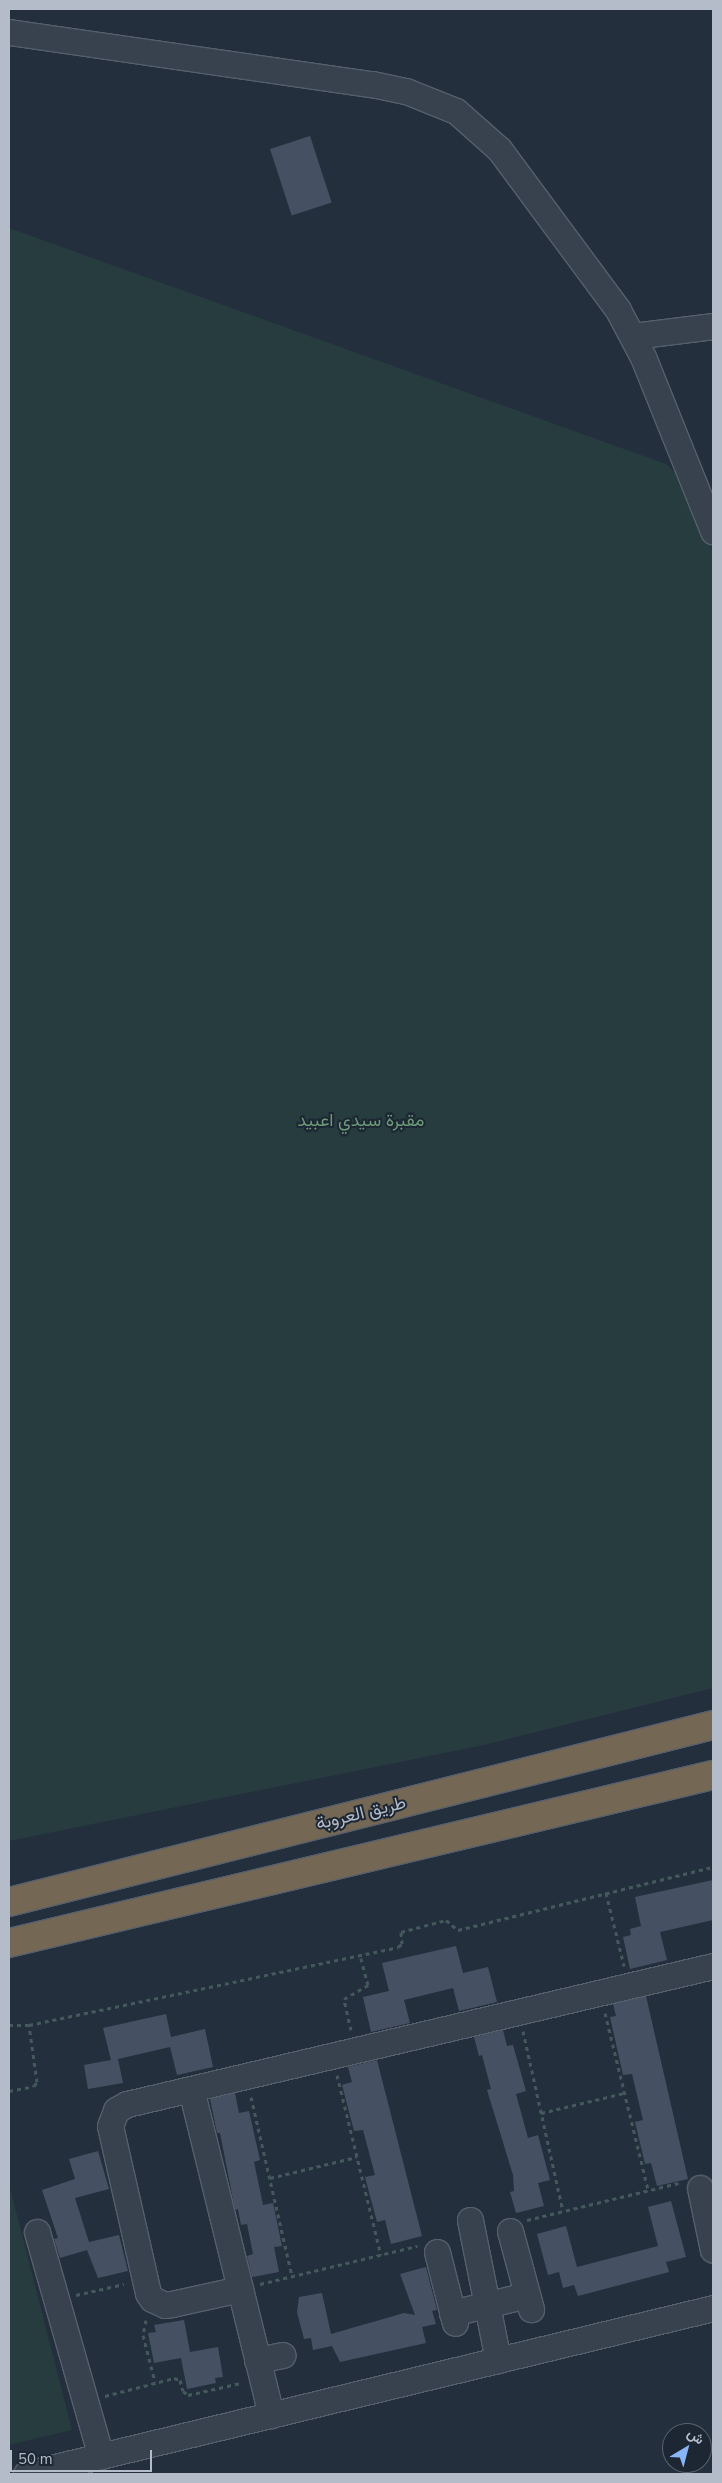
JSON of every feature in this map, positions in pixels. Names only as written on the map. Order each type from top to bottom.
[{"type":"highway","name":"طريق العروبة","points":[[9,1902],[713,1725]]},
{"type":"highway","points":[[9,1943],[713,1775]]},
{"type":"street","points":[[9,32],[372,84],[406,91],[448,107],[478,128],[499,149],[601,285],[633,336],[713,531]]},
{"type":"street","points":[[633,336],[713,326]]},
{"type":"street","points":[[240,2289],[172,2304],[158,2303],[148,2293],[110,2120],[121,2106],[713,1966]]},
{"type":"street","points":[[190,2089],[271,2415]]},
{"type":"street","points":[[700,2188],[713,2247]]},
{"type":"street","points":[[470,2220],[498,2360]]},
{"type":"street","points":[[437,2252],[453,2318],[487,2304],[529,2302],[510,2231]]},
{"type":"street","points":[[37,2232],[101,2456]]},
{"type":"street","points":[[26,2474],[713,2308]]},
{"type":"street","points":[[260,2369],[283,2355]]},
{"type":"path","points":[[9,2025],[30,2025],[398,1947],[402,1944],[401,1932],[446,1920],[458,1930],[713,1867]]},
{"type":"path","points":[[606,1893],[629,1986]]},
{"type":"path","points":[[356,2050],[344,1999],[347,1995],[368,1987],[360,1955]]},
{"type":"path","points":[[600,1992],[648,2190]]},
{"type":"path","points":[[519,2012],[563,2211]]},
{"type":"path","points":[[9,2091],[34,2086],[37,2082],[30,2025]]},
{"type":"path","points":[[332,2055],[381,2255]]},
{"type":"path","points":[[246,2076],[292,2276]]},
{"type":"path","points":[[541,2113],[624,2093]]},
{"type":"path","points":[[270,2178],[357,2157]]},
{"type":"path","points":[[56,2300],[144,2278]]},
{"type":"path","points":[[156,2382],[143,2331],[158,2303]]},
{"type":"path","points":[[85,2401],[156,2382],[179,2378],[188,2395],[260,2369]]},
{"type":"green space","name":"مقبرة سيدي اعبيد","points":[[9,228],[666,464],[685,482],[713,553],[713,1688],[484,1745],[9,1841]]},
{"type":"green space","points":[[9,2184],[72,2430],[9,2445]]},
{"type":"building","points":[[310,136],[332,203],[292,216],[270,149]]},
{"type":"building","points":[[713,1880],[713,1920],[660,1932],[667,1960],[630,1969],[623,1937],[631,1935],[630,1929],[641,1926],[635,1897]]},
{"type":"building","points":[[456,1946],[463,1973],[488,1967],[497,2002],[459,2011],[453,1988],[404,2000],[410,2023],[371,2032],[363,1997],[389,1991],[382,1963]]},
{"type":"building","points":[[646,1996],[688,2179],[657,2186],[651,2163],[645,2164],[635,2122],[643,2120],[632,2074],[623,2075],[610,2017],[616,2016],[613,2004]]},
{"type":"building","points":[[166,2014],[171,2037],[205,2029],[213,2067],[177,2075],[170,2047],[118,2059],[123,2083],[88,2089],[84,2065],[111,2060],[103,2028]]},
{"type":"building","points":[[503,2030],[507,2046],[513,2045],[526,2091],[516,2094],[528,2138],[538,2135],[550,2180],[538,2183],[544,2206],[516,2213],[510,2192],[514,2191],[513,2175],[487,2090],[491,2089],[482,2055],[479,2056],[474,2037]]},
{"type":"building","points":[[377,2060],[422,2236],[391,2244],[385,2220],[377,2222],[365,2177],[375,2175],[363,2130],[354,2131],[342,2085],[352,2082],[348,2067]]},
{"type":"building","points":[[235,2093],[239,2113],[249,2111],[260,2160],[254,2162],[263,2205],[273,2203],[282,2246],[274,2247],[279,2272],[252,2277],[247,2256],[253,2254],[247,2224],[241,2225],[238,2209],[235,2210],[220,2133],[217,2133],[210,2099]]},
{"type":"building","points":[[98,2151],[109,2189],[75,2198],[89,2242],[119,2235],[128,2271],[98,2278],[87,2250],[60,2258],[54,2239],[58,2238],[42,2190],[75,2179],[69,2159]]},
{"type":"building","points":[[671,2201],[686,2257],[666,2262],[669,2272],[578,2296],[574,2285],[563,2288],[559,2272],[548,2275],[537,2234],[566,2226],[577,2267],[658,2246],[648,2207]]},
{"type":"building","points":[[426,2267],[437,2310],[432,2311],[436,2324],[422,2327],[426,2343],[340,2362],[332,2346],[313,2350],[311,2338],[304,2339],[297,2312],[299,2297],[322,2293],[331,2334],[404,2313],[415,2315],[400,2274]]},
{"type":"building","points":[[184,2320],[190,2352],[218,2347],[223,2377],[215,2378],[216,2383],[187,2389],[181,2358],[154,2363],[148,2333],[156,2332],[154,2325]]}]
